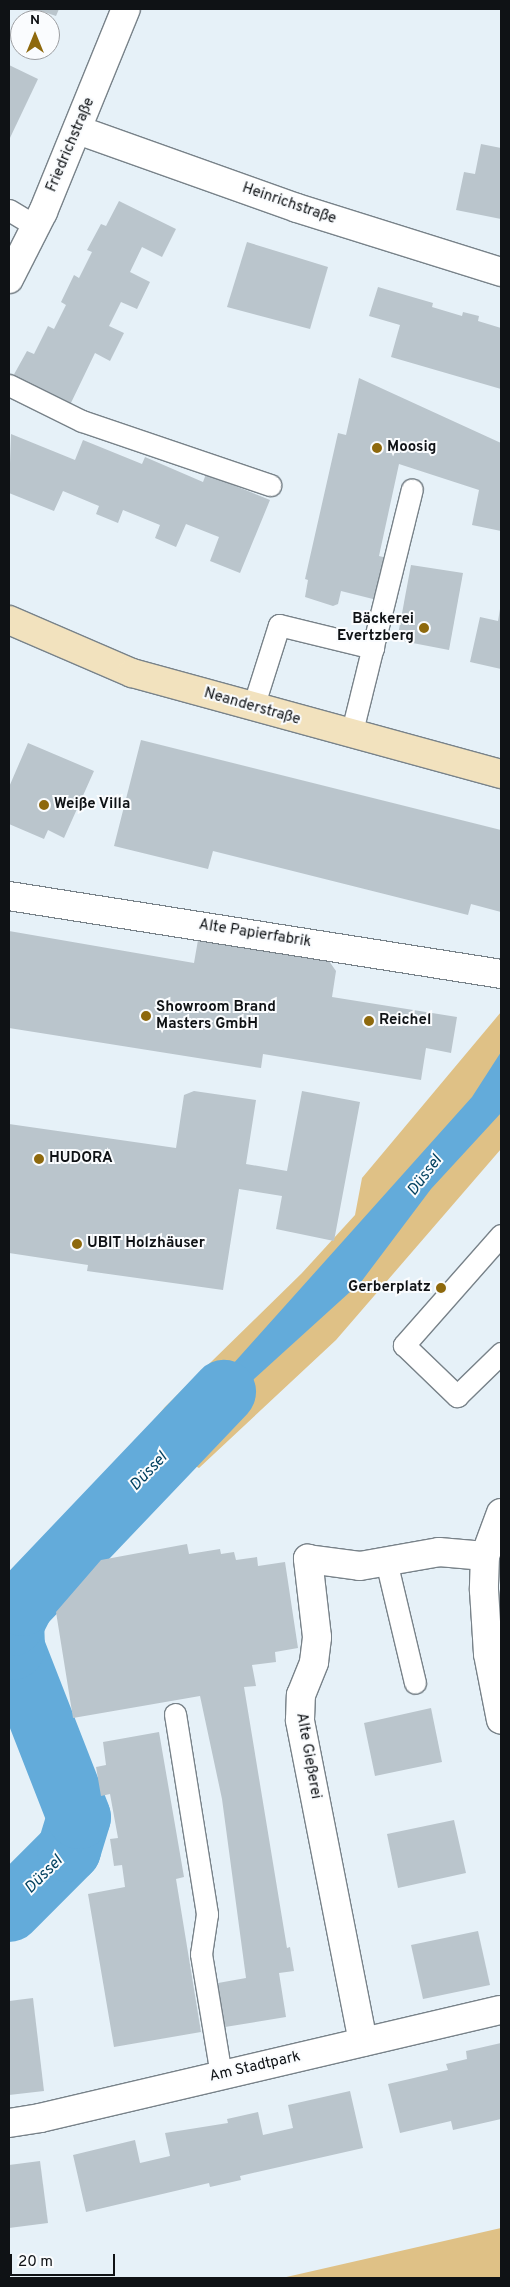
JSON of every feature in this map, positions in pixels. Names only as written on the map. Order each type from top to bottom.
[{"type":"main road","name":"Neanderstraße","points":[[9,620],[132,673],[351,735],[501,774]]},
{"type":"street","name":"Friedrichstraße","points":[[9,279],[36,226],[78,130],[126,9]]},
{"type":"street","name":"Heinrichstraße","points":[[78,130],[297,208],[501,272]]},
{"type":"street","name":"Alte Papierfabrik","points":[[9,896],[501,974]]},
{"type":"street","points":[[501,1513],[485,1556],[488,1654],[501,1720]]},
{"type":"street","name":"Alte Gießerei","points":[[363,2042],[298,1706],[314,1662],[317,1637],[308,1559],[360,1566],[439,1552],[485,1556]]},
{"type":"street","name":"Am Stadtpark","points":[[9,2123],[501,2010]]},
{"type":"lane","points":[[9,210],[36,226]]},
{"type":"lane","points":[[9,385],[82,421],[270,485]]},
{"type":"lane","points":[[351,735],[412,488]]},
{"type":"lane","points":[[253,707],[279,625],[373,648]]},
{"type":"lane","points":[[501,1235],[404,1345],[458,1396],[501,1353]]},
{"type":"lane","points":[[386,1561],[415,1683]]},
{"type":"lane","points":[[175,1714],[207,1914],[201,1954],[221,2075]]},
{"type":"shaded area","points":[[501,1012],[501,1149],[336,1340],[199,1468],[140,1437],[165,1407],[302,1273],[355,1215],[362,1178]]},
{"type":"shaded area","points":[[501,2228],[501,2278],[282,2278]]},
{"type":"water","points":[[501,1052],[501,1113],[431,1189],[361,1282],[254,1379],[175,1464],[156,1450],[472,1097]]},
{"type":"building","points":[[35,9],[59,9],[59,10]]},
{"type":"building","points":[[9,65],[38,79],[9,140]]},
{"type":"building","points":[[481,144],[501,148],[501,219],[456,210],[464,172],[475,174]]},
{"type":"building","points":[[119,201],[176,229],[162,257],[142,247],[130,272],[150,282],[137,309],[121,302],[109,326],[124,333],[110,361],[95,353],[69,407],[12,378],[27,351],[34,354],[48,326],[54,329],[66,305],[61,302],[74,275],[79,278],[92,252],[87,250],[101,224],[106,226]]},
{"type":"building","points":[[247,242],[328,267],[310,329],[227,307]]},
{"type":"building","points":[[378,287],[433,303],[432,307],[462,316],[463,312],[479,316],[478,321],[501,328],[501,389],[391,357],[400,325],[369,316]]},
{"type":"building","points":[[359,378],[501,443],[501,531],[472,525],[479,490],[399,464],[379,556],[387,558],[377,600],[341,591],[338,604],[333,606],[305,597],[308,580],[305,579],[338,433],[346,435]]},
{"type":"building","points":[[11,434],[75,460],[83,440],[142,464],[145,457],[203,482],[206,474],[270,500],[240,573],[210,561],[219,537],[186,524],[176,547],[155,538],[160,525],[123,510],[118,523],[96,514],[99,506],[63,491],[54,511],[9,493]]},
{"type":"building","points":[[411,565],[463,573],[449,650],[397,640]]},
{"type":"building","points":[[500,609],[501,669],[470,662],[480,617],[498,621]]},
{"type":"building","points":[[141,740],[501,830],[501,912],[471,904],[468,915],[213,851],[208,869],[114,846]]},
{"type":"building","name":"Weiße Villa","points":[[28,743],[94,771],[64,838],[48,830],[44,839],[9,824],[9,787]]},
{"type":"building","points":[[9,931],[194,963],[198,940],[329,961],[336,971],[332,997],[457,1017],[451,1053],[426,1048],[421,1080],[263,1054],[261,1068],[9,1028]]},
{"type":"building","points":[[194,1091],[256,1100],[246,1164],[287,1171],[302,1091],[360,1102],[334,1241],[276,1229],[282,1196],[239,1189],[223,1290],[87,1271],[88,1265],[9,1253],[9,1124],[176,1148],[184,1095]]},
{"type":"building","points":[[187,1544],[189,1554],[220,1549],[221,1554],[234,1552],[236,1560],[257,1557],[258,1566],[285,1562],[298,1648],[275,1652],[276,1662],[252,1665],[256,1686],[244,1687],[287,1948],[290,1947],[294,1971],[279,1973],[286,2017],[225,2027],[218,1983],[246,1978],[222,1799],[200,1696],[73,1718],[56,1612],[101,1560]]},
{"type":"building","points":[[431,1708],[442,1762],[375,1776],[364,1723]]},
{"type":"building","points":[[159,1732],[184,1877],[176,1879],[201,2032],[114,2047],[88,1894],[125,1887],[122,1865],[114,1866],[110,1839],[118,1838],[110,1794],[101,1796],[96,1767],[106,1765],[103,1742]]},
{"type":"building","points":[[454,1820],[466,1873],[398,1888],[387,1834]]},
{"type":"building","points":[[478,1931],[490,1985],[423,1999],[411,1945]]},
{"type":"building","points":[[33,1998],[44,2091],[9,2095],[9,2001]]},
{"type":"building","points":[[501,2043],[501,2119],[453,2130],[451,2121],[400,2133],[388,2084],[448,2070],[446,2064],[467,2059],[466,2051]]},
{"type":"building","points":[[350,2091],[363,2148],[240,2176],[241,2180],[210,2187],[209,2183],[86,2212],[73,2155],[135,2140],[140,2163],[170,2156],[165,2133],[228,2123],[227,2119],[258,2112],[263,2135],[293,2128],[288,2105]]},
{"type":"building","points":[[40,2161],[48,2223],[9,2228],[9,2165]]},
{"type":"waterway","name":"Düssel","points":[[9,1910],[69,1850],[79,1817],[13,1648],[12,1624],[22,1604],[224,1392]]},
{"type":"place","name":"Moosig","points":[[377,448]]},
{"type":"place","name":"Bäckerei Evertzberg","points":[[424,628]]},
{"type":"place","name":"Weiße Villa","points":[[44,805]]},
{"type":"place","name":"Showroom Brand Masters GmbH","points":[[146,1016]]},
{"type":"place","name":"Reichel","points":[[369,1021]]},
{"type":"place","name":"HUDORA","points":[[39,1159]]},
{"type":"place","name":"UBIT Holzhäuser","points":[[77,1244]]},
{"type":"place","name":"Gerberplatz","points":[[441,1288]]}]
